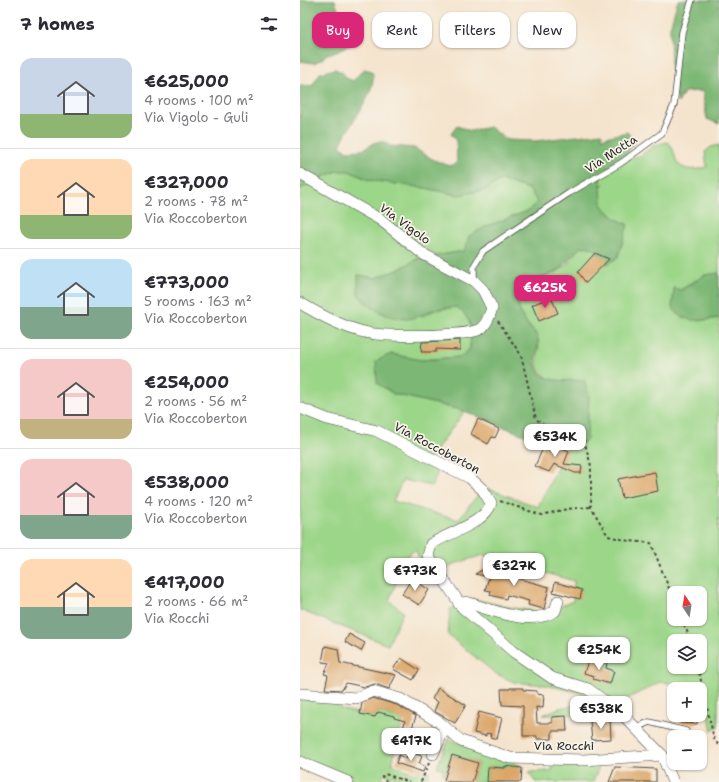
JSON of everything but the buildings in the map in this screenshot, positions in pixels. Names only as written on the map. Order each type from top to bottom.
[{"type":"street","name":"Via Vigolo","points":[[300,174],[381,220],[423,254],[474,281]]},
{"type":"street","points":[[300,303],[320,315],[365,333],[458,335],[481,329],[491,312],[492,308],[483,290],[474,281]]},
{"type":"street","name":"Via Roccoberton","points":[[300,408],[327,419],[377,431],[470,478],[483,490],[491,503]]},
{"type":"street","points":[[491,503],[489,510],[481,518],[431,544],[428,556],[459,604],[514,652],[552,678],[588,689],[622,714],[662,755],[673,782]]},
{"type":"street","points":[[459,604],[466,602],[511,615],[534,618],[546,617],[555,612],[558,601]]},
{"type":"street","name":"Via Rocchi","points":[[300,694],[357,698],[373,691],[400,699],[444,727],[461,741],[510,758],[583,760],[662,755]]},
{"type":"street","points":[[433,754],[444,727]]},
{"type":"street","points":[[300,762],[348,782]]},
{"type":"lane","name":"Via Motta","points":[[474,281],[474,266],[483,251],[568,193],[621,163],[662,133],[674,105],[682,32],[692,0]]},
{"type":"lane","points":[[636,729],[650,722],[682,730]]},
{"type":"path","points":[[491,312],[521,355],[536,419],[552,431],[583,436],[592,466],[592,507],[608,536],[628,541],[651,543],[668,586]]},
{"type":"path","points":[[491,503],[502,500],[541,515],[568,509],[592,507]]},
{"type":"path","points":[[700,674],[714,739],[719,746]]},
{"type":"path","points":[[421,782],[433,754]]},
{"type":"path","points":[[388,782],[382,778],[384,774],[409,782]]},
{"type":"green space","points":[[300,0],[335,0],[340,12],[312,12],[312,48],[343,48],[327,54],[322,59],[314,63],[300,61]]},
{"type":"green space","points":[[678,0],[719,0],[719,124],[707,119],[702,91],[684,92],[678,103],[671,68],[670,27]]},
{"type":"green space","points":[[335,69],[342,72],[346,78],[353,81],[364,69],[372,71],[373,79],[367,98],[340,146],[347,151],[362,150],[376,142],[384,142],[390,146],[414,148],[434,160],[450,166],[457,163],[456,140],[451,134],[457,126],[471,131],[490,127],[507,140],[535,141],[602,133],[602,138],[627,132],[635,142],[623,160],[600,171],[600,185],[604,184],[601,186],[602,206],[615,218],[628,225],[618,257],[608,264],[599,257],[596,251],[590,247],[580,248],[559,270],[532,282],[516,296],[523,319],[536,334],[538,339],[535,364],[538,371],[548,378],[555,380],[584,380],[589,395],[587,440],[580,444],[548,437],[524,435],[462,410],[394,394],[377,383],[376,361],[391,354],[421,360],[460,357],[470,349],[471,330],[469,320],[456,307],[434,310],[418,317],[408,319],[401,319],[380,312],[368,305],[358,295],[358,275],[375,278],[398,270],[417,259],[464,251],[469,236],[487,226],[528,211],[537,202],[529,189],[501,180],[485,190],[458,195],[425,188],[369,180],[349,171],[338,171],[327,175],[300,189],[300,85],[312,86],[320,73]]},
{"type":"green space","points":[[668,142],[672,147],[677,162],[687,169],[707,167],[705,152],[711,147],[719,145],[719,195],[717,200],[719,213],[719,273],[705,275],[680,290],[699,321],[719,318],[718,727],[712,731],[707,707],[707,682],[660,682],[617,704],[545,685],[514,682],[495,673],[448,635],[450,609],[473,599],[513,608],[547,612],[573,601],[574,581],[483,555],[454,564],[432,578],[415,550],[408,555],[389,600],[403,612],[388,645],[300,610],[300,189],[327,175],[338,171],[349,171],[369,180],[425,188],[458,195],[485,190],[501,180],[529,189],[538,202],[528,211],[487,226],[464,251],[417,259],[398,270],[375,278],[358,275],[423,316],[435,310],[456,307],[469,320],[471,330],[470,349],[460,357],[420,360],[391,354],[377,383],[394,394],[465,411],[429,459],[439,469],[432,486],[403,480],[393,501],[458,520],[484,487],[538,507],[570,442],[580,444],[552,380],[544,375],[537,367],[538,340],[535,332],[522,316],[516,296],[528,283],[555,273],[567,265],[578,249],[586,246],[594,248],[598,251],[628,225],[615,218],[602,206],[600,171],[622,160],[626,156],[637,157],[654,146]]},
{"type":"green space","points":[[719,273],[719,318],[699,320],[688,319],[672,308],[674,288],[681,290],[705,275]]},
{"type":"green space","points":[[300,695],[319,697],[341,703],[340,709],[375,717],[378,712],[403,720],[392,764],[416,774],[418,768],[429,772],[425,782],[409,782],[385,774],[382,777],[387,782],[348,782],[300,762]]},
{"type":"green space","points":[[597,702],[602,705],[588,714],[543,715],[559,708]]},
{"type":"green space","points":[[449,739],[489,756],[516,762],[520,765],[520,767],[488,767],[487,782],[472,782],[478,763],[452,755],[445,774],[442,774],[444,769],[437,767]]},
{"type":"green space","points":[[553,759],[602,759],[593,782],[535,782],[529,772],[552,771]]}]
